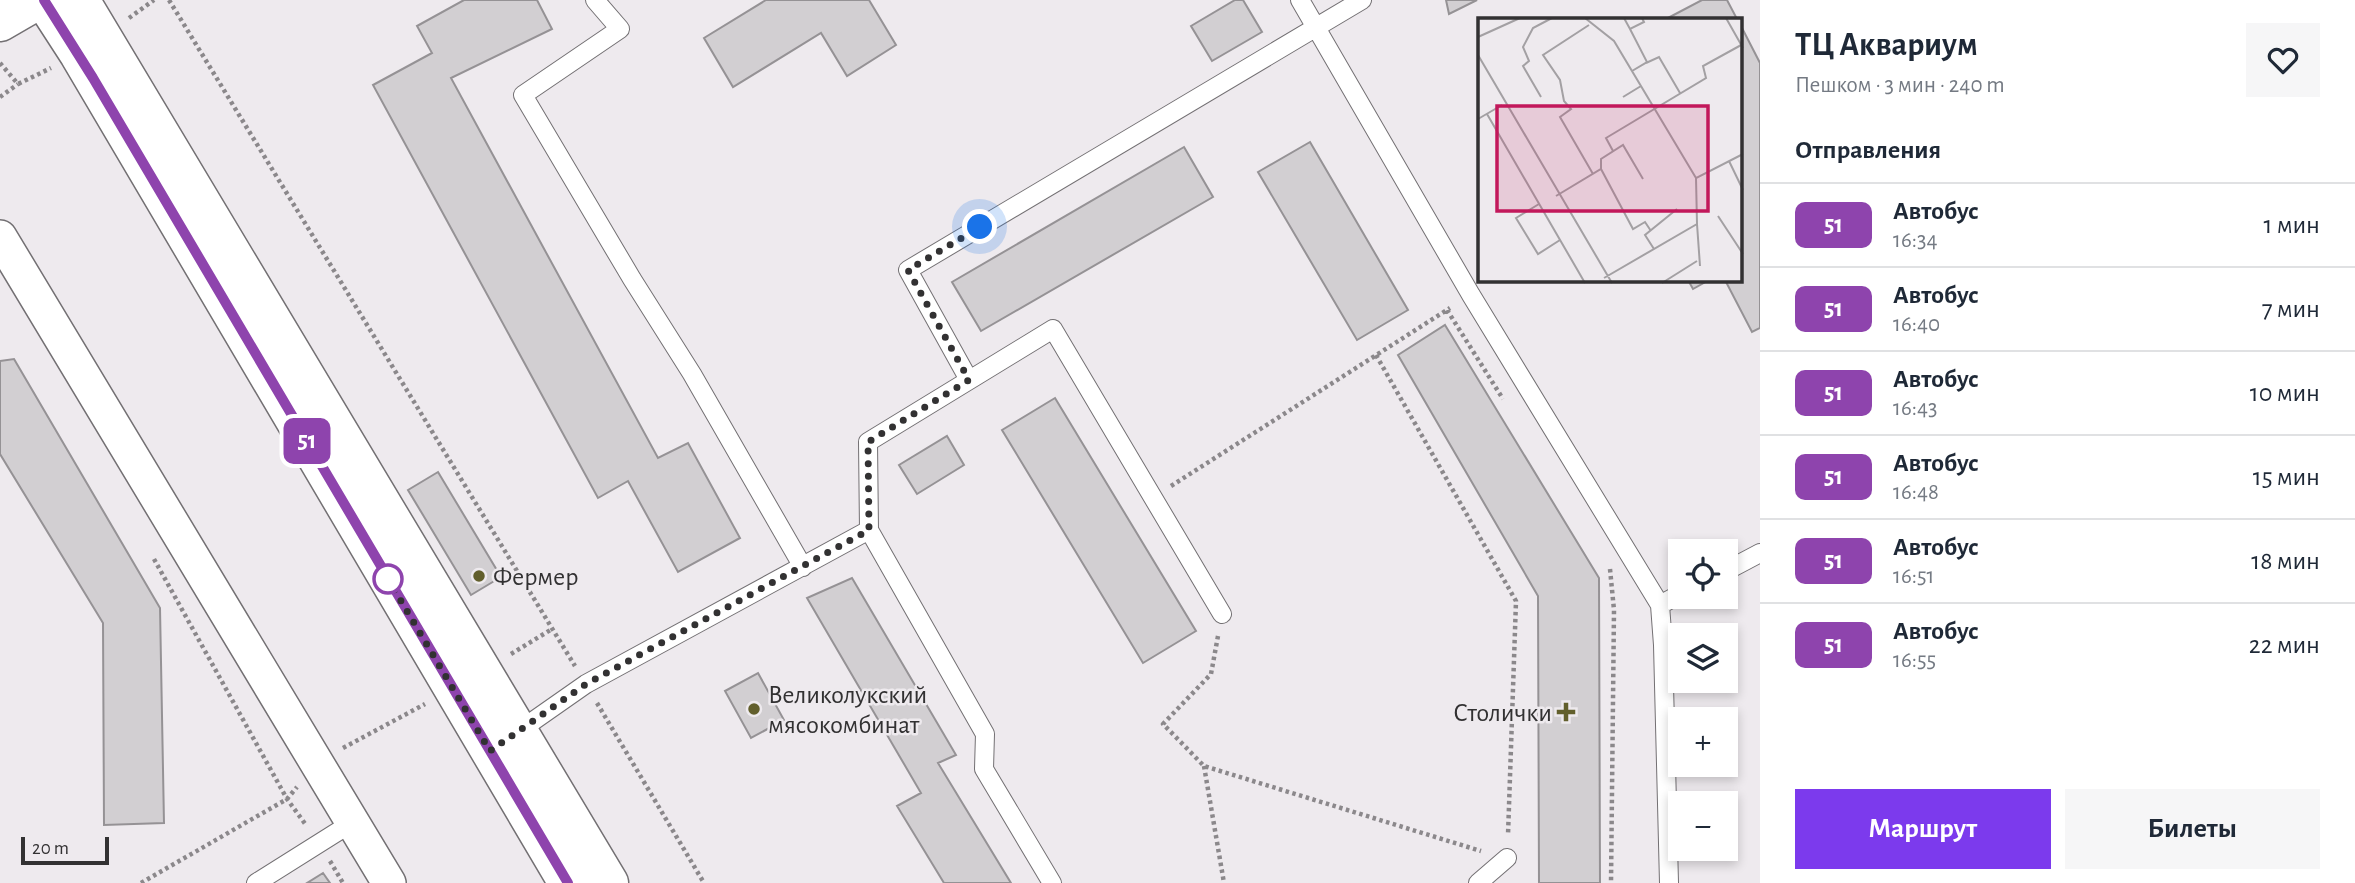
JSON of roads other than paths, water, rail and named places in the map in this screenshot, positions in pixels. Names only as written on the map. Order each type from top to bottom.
[{"type":"main road","points":[[0,22],[38,0]]},
{"type":"main road","points":[[44,0],[504,741],[609,883]]},
{"type":"main road","points":[[80,0],[299,368],[504,741],[568,883]]},
{"type":"street","points":[[0,237],[389,883]]},
{"type":"lane","points":[[595,0],[620,29],[523,96],[692,374],[803,567]]},
{"type":"lane","points":[[1300,0],[1471,295],[1660,605],[1664,645],[1669,883]]},
{"type":"lane","points":[[969,380],[908,270],[1362,0]]},
{"type":"lane","points":[[1052,883],[984,769],[985,734],[869,530],[868,442],[1053,329],[1222,614]]},
{"type":"lane","points":[[504,741],[586,684],[869,530]]},
{"type":"lane","points":[[1738,565],[1760,553]]},
{"type":"lane","points":[[1660,605],[1668,601]]},
{"type":"lane","points":[[256,883],[353,822]]},
{"type":"lane","points":[[1478,883],[1507,858]]},
{"type":"place","name":"Фермер","points":[[479,576]]},
{"type":"place","name":"Великолукский мясокомбинат","points":[[754,709]]},
{"type":"place","name":"Столички","points":[[1566,712]]}]
